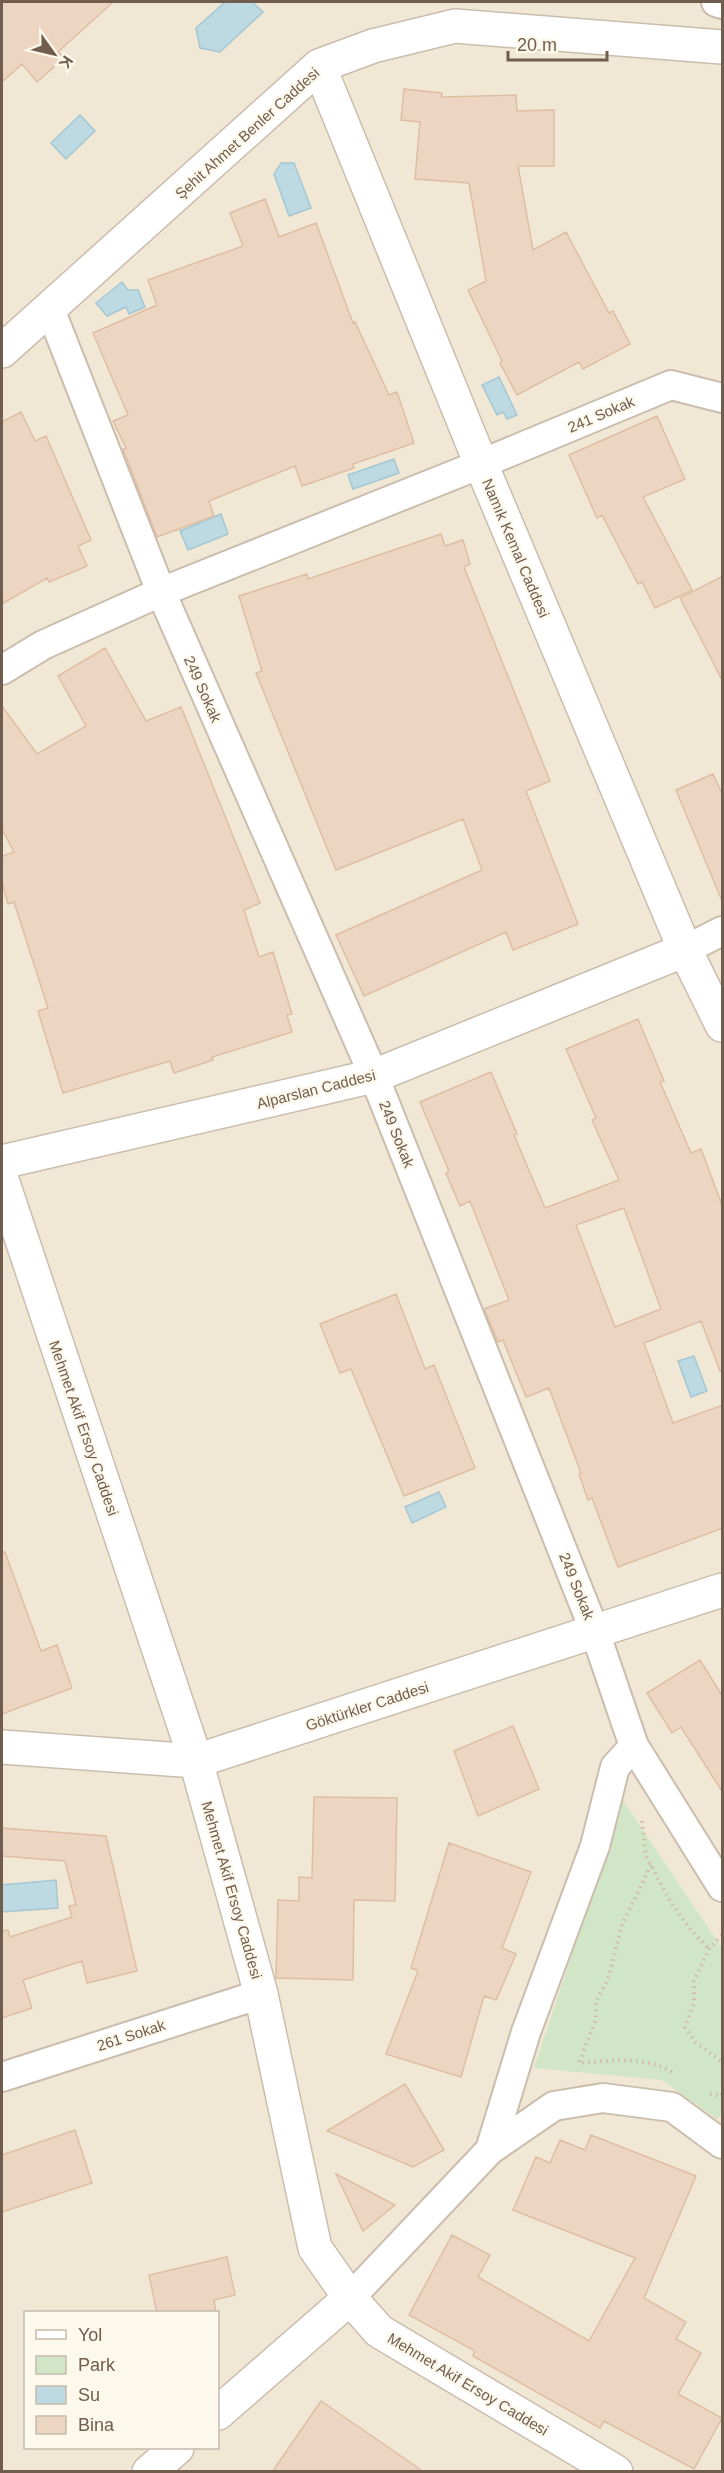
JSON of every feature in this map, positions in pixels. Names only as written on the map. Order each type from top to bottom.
[{"type":"street","points":[[716,2],[723,4]]},
{"type":"street","name":"Şehit Ahmet Benler Caddesi","points":[[2,351],[320,66],[373,46],[455,26],[723,47]]},
{"type":"street","name":"Namık Kemal Caddesi","points":[[320,66],[481,464],[685,950],[723,1025]]},
{"type":"street","name":"249 Sokak","points":[[50,309],[161,592],[374,1076],[596,1632],[634,1746],[723,1887]]},
{"type":"street","name":"241 Sokak","points":[[2,670],[43,645],[161,592],[671,385],[723,398]]},
{"type":"street","points":[[685,950],[723,930]]},
{"type":"street","name":"Alparslan Caddesi","points":[[2,1162],[374,1076],[685,950]]},
{"type":"street","name":"Mehmet Akif Ersoy Caddesi","points":[[2,1180],[196,1761],[261,1994],[315,2248],[350,2298],[379,2331],[616,2472]]},
{"type":"street","name":"Göktürkler Caddesi","points":[[2,1747],[196,1761],[723,1590]]},
{"type":"street","points":[[490,2150],[526,2032],[595,1846],[615,1767],[634,1746]]},
{"type":"street","name":"261 Sokak","points":[[2,2077],[261,1994]]},
{"type":"street","points":[[219,2412],[350,2298],[490,2150],[554,2106],[603,2098],[672,2107],[723,2144]]},
{"type":"street","points":[[149,2472],[176,2449]]},
{"type":"path","points":[[641,1812],[646,1856],[670,1901],[691,1930],[709,1949]]},
{"type":"path","points":[[651,1865],[622,1925],[608,1979],[596,2001],[596,2019],[579,2063],[620,2060],[649,2062],[667,2069],[684,2080]]},
{"type":"path","points":[[721,2059],[695,2042],[685,2027],[694,2003],[694,1980],[709,1949],[723,1935]]},
{"type":"path","points":[[707,2094],[722,2096]]},
{"type":"shaded area","points":[[2,2],[722,2],[722,2471],[2,2472]]},
{"type":"green space","points":[[621,1797],[722,1948],[722,2114],[717,2119],[662,2080],[534,2068],[608,1847]]},
{"type":"water","points":[[225,2],[252,2],[263,12],[220,52],[200,48],[196,28]]},
{"type":"water","points":[[80,115],[95,131],[66,159],[51,143]]},
{"type":"water","points":[[281,163],[294,163],[311,208],[289,216],[274,174]]},
{"type":"water","points":[[122,282],[128,290],[138,290],[145,307],[129,314],[126,307],[107,316],[96,303]]},
{"type":"water","points":[[499,377],[517,415],[507,419],[503,412],[497,415],[482,385]]},
{"type":"water","points":[[394,459],[399,473],[353,489],[348,475]]},
{"type":"water","points":[[221,514],[228,534],[188,550],[180,531]]},
{"type":"water","points":[[694,1356],[707,1391],[691,1397],[678,1361]]},
{"type":"water","points":[[439,1492],[446,1507],[412,1523],[405,1507]]},
{"type":"water","points":[[56,1880],[58,1908],[2,1912],[2,1885]]},
{"type":"building","points":[[2,2],[113,2],[58,52],[64,58],[37,82],[22,64],[2,82]]},
{"type":"building","points":[[404,89],[442,93],[442,97],[516,95],[517,111],[554,110],[554,166],[518,166],[533,250],[566,232],[609,313],[613,311],[630,344],[583,369],[579,362],[517,395],[500,363],[502,361],[468,290],[486,281],[469,183],[415,179],[420,122],[401,120]]},
{"type":"building","points":[[265,199],[279,237],[316,223],[353,323],[355,322],[389,395],[397,392],[414,443],[353,464],[354,468],[302,486],[295,466],[209,501],[214,516],[157,537],[123,449],[126,448],[113,421],[128,415],[93,333],[157,305],[148,280],[243,246],[230,213]]},
{"type":"building","points":[[21,412],[35,441],[46,436],[91,540],[78,546],[87,566],[49,582],[47,578],[2,604],[2,422]]},
{"type":"building","points":[[657,416],[685,479],[643,497],[692,590],[655,608],[642,582],[638,584],[602,515],[597,518],[569,455]]},
{"type":"building","points":[[441,534],[445,546],[463,540],[470,564],[464,567],[550,781],[526,791],[578,924],[513,950],[506,932],[364,996],[336,935],[482,870],[463,819],[336,870],[256,673],[262,671],[239,596],[307,574],[308,579]]},
{"type":"building","points":[[723,576],[723,682],[680,598]]},
{"type":"building","points":[[105,648],[146,721],[181,707],[260,903],[244,910],[259,957],[273,952],[292,1014],[287,1015],[292,1032],[212,1057],[213,1060],[174,1073],[170,1061],[63,1093],[38,1011],[48,1008],[14,902],[8,904],[2,883],[2,856],[14,852],[2,829],[2,706],[37,754],[86,726],[58,676]]},
{"type":"building","points":[[713,774],[723,796],[722,901],[676,790]]},
{"type":"building","points":[[638,1019],[664,1081],[660,1082],[691,1153],[701,1149],[723,1208],[723,1371],[720,1371],[701,1321],[644,1343],[673,1423],[723,1405],[723,1528],[618,1567],[592,1498],[588,1500],[579,1474],[581,1473],[549,1388],[526,1397],[503,1340],[498,1342],[484,1309],[509,1300],[470,1201],[460,1206],[446,1173],[449,1171],[420,1102],[491,1072],[517,1134],[514,1135],[545,1208],[619,1180],[592,1120],[596,1118],[566,1049]],"holes":[[[624,1208],[661,1309],[615,1327],[576,1225]]]},
{"type":"building","points":[[396,1294],[425,1369],[434,1365],[475,1468],[404,1496],[351,1369],[340,1373],[320,1324]]},
{"type":"building","points":[[2,1552],[5,1552],[41,1651],[57,1645],[72,1688],[2,1714]]},
{"type":"building","points":[[700,1660],[723,1697],[723,1793],[681,1727],[672,1733],[647,1693]]},
{"type":"building","points":[[513,1726],[539,1789],[478,1816],[454,1751]]},
{"type":"building","points":[[314,1797],[397,1798],[395,1901],[354,1900],[353,1980],[276,1978],[278,1900],[299,1901],[299,1877],[312,1878]]},
{"type":"building","points":[[2,1828],[106,1836],[137,1971],[87,1983],[82,1961],[23,1980],[32,2008],[2,2018],[2,1931],[8,1930],[10,1937],[72,1917],[69,1906],[76,1905],[65,1861],[2,1856]]},
{"type":"building","points":[[449,1843],[531,1872],[502,1948],[516,1954],[496,2000],[484,1996],[461,2077],[386,2054],[418,1971],[411,1968]]},
{"type":"building","points":[[405,2084],[444,2150],[413,2167],[327,2131]]},
{"type":"building","points":[[75,2130],[92,2183],[2,2212],[2,2155]]},
{"type":"building","points":[[591,2135],[696,2176],[644,2298],[686,2322],[676,2339],[701,2353],[678,2394],[722,2418],[694,2469],[604,2421],[600,2428],[473,2356],[475,2351],[409,2315],[452,2235],[490,2255],[478,2277],[589,2341],[635,2258],[513,2210],[536,2157],[550,2163],[560,2140],[585,2150]]},
{"type":"building","points":[[336,2174],[395,2205],[363,2231]]},
{"type":"building","points":[[227,2257],[235,2295],[214,2300],[216,2311],[157,2311],[149,2275]]},
{"type":"building","points":[[321,2401],[424,2472],[272,2472]]}]
